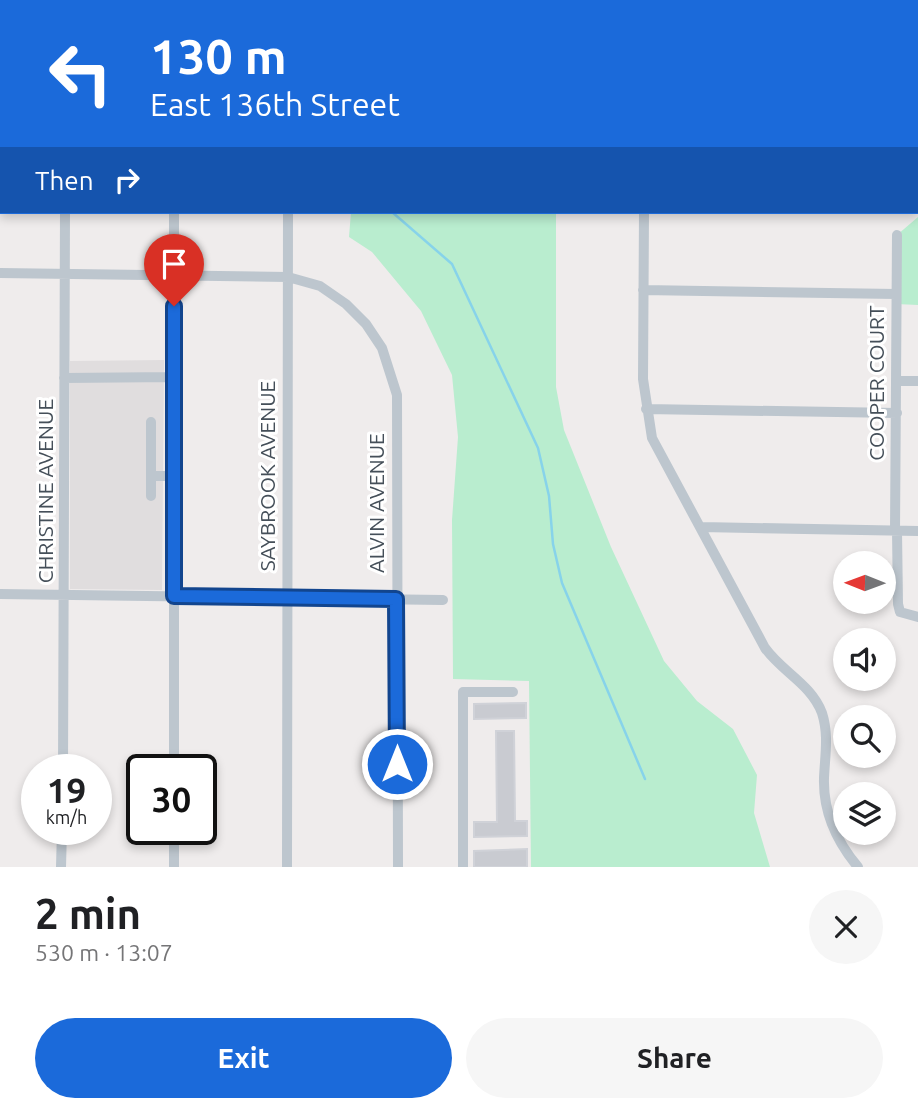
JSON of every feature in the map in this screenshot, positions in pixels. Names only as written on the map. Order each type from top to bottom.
[{"type":"street","name":"CHRISTINE AVENUE","points":[[63,754],[65,214]]},
{"type":"street","points":[[174,214],[174,754]]},
{"type":"street","name":"SAYBROOK AVENUE","points":[[287,867],[288,214]]},
{"type":"street","points":[[644,214],[646,409],[652,438],[765,648],[780,667],[811,692],[822,713],[828,745],[825,799],[841,843],[858,867]]},
{"type":"street","name":"COOPER COURT","points":[[897,235],[898,604],[900,612],[918,617]]},
{"type":"street","name":"ALVIN AVENUE","points":[[0,273],[288,277],[320,286],[346,304],[377,340],[397,395],[398,867]]},
{"type":"street","points":[[643,290],[896,294]]},
{"type":"street","points":[[64,378],[174,377]]},
{"type":"street","points":[[897,381],[918,382]]},
{"type":"street","points":[[646,409],[897,413]]},
{"type":"street","points":[[151,422],[151,496]]},
{"type":"street","points":[[151,476],[174,476]]},
{"type":"street","points":[[701,527],[918,531]]},
{"type":"street","points":[[0,594],[443,600]]},
{"type":"street","points":[[463,867],[463,692],[513,692]]},
{"type":"street","points":[[61,867],[62,845]]},
{"type":"street","points":[[174,845],[174,867]]},
{"type":"shaded area","points":[[164,360],[162,590],[70,589],[70,361]]},
{"type":"green space","points":[[351,214],[556,214],[556,387],[564,430],[611,547],[664,661],[697,701],[733,729],[757,775],[754,813],[770,867],[531,867],[529,681],[453,679],[452,520],[458,437],[452,375],[421,311],[372,252],[349,237]]},
{"type":"green space","points":[[918,217],[918,305],[896,304],[897,235]]},
{"type":"building","points":[[526,703],[526,718],[474,719],[474,704]]},
{"type":"building","points":[[496,731],[514,731],[515,821],[527,821],[527,836],[474,837],[474,822],[497,822]]},
{"type":"building","points":[[527,849],[527,867],[474,867],[474,851]]},
{"type":"waterway","points":[[394,214],[452,264],[538,448],[549,496],[553,544],[562,583],[645,779]]},
{"type":"route","points":[[174,306],[174,596],[396,599],[397,764]]}]
